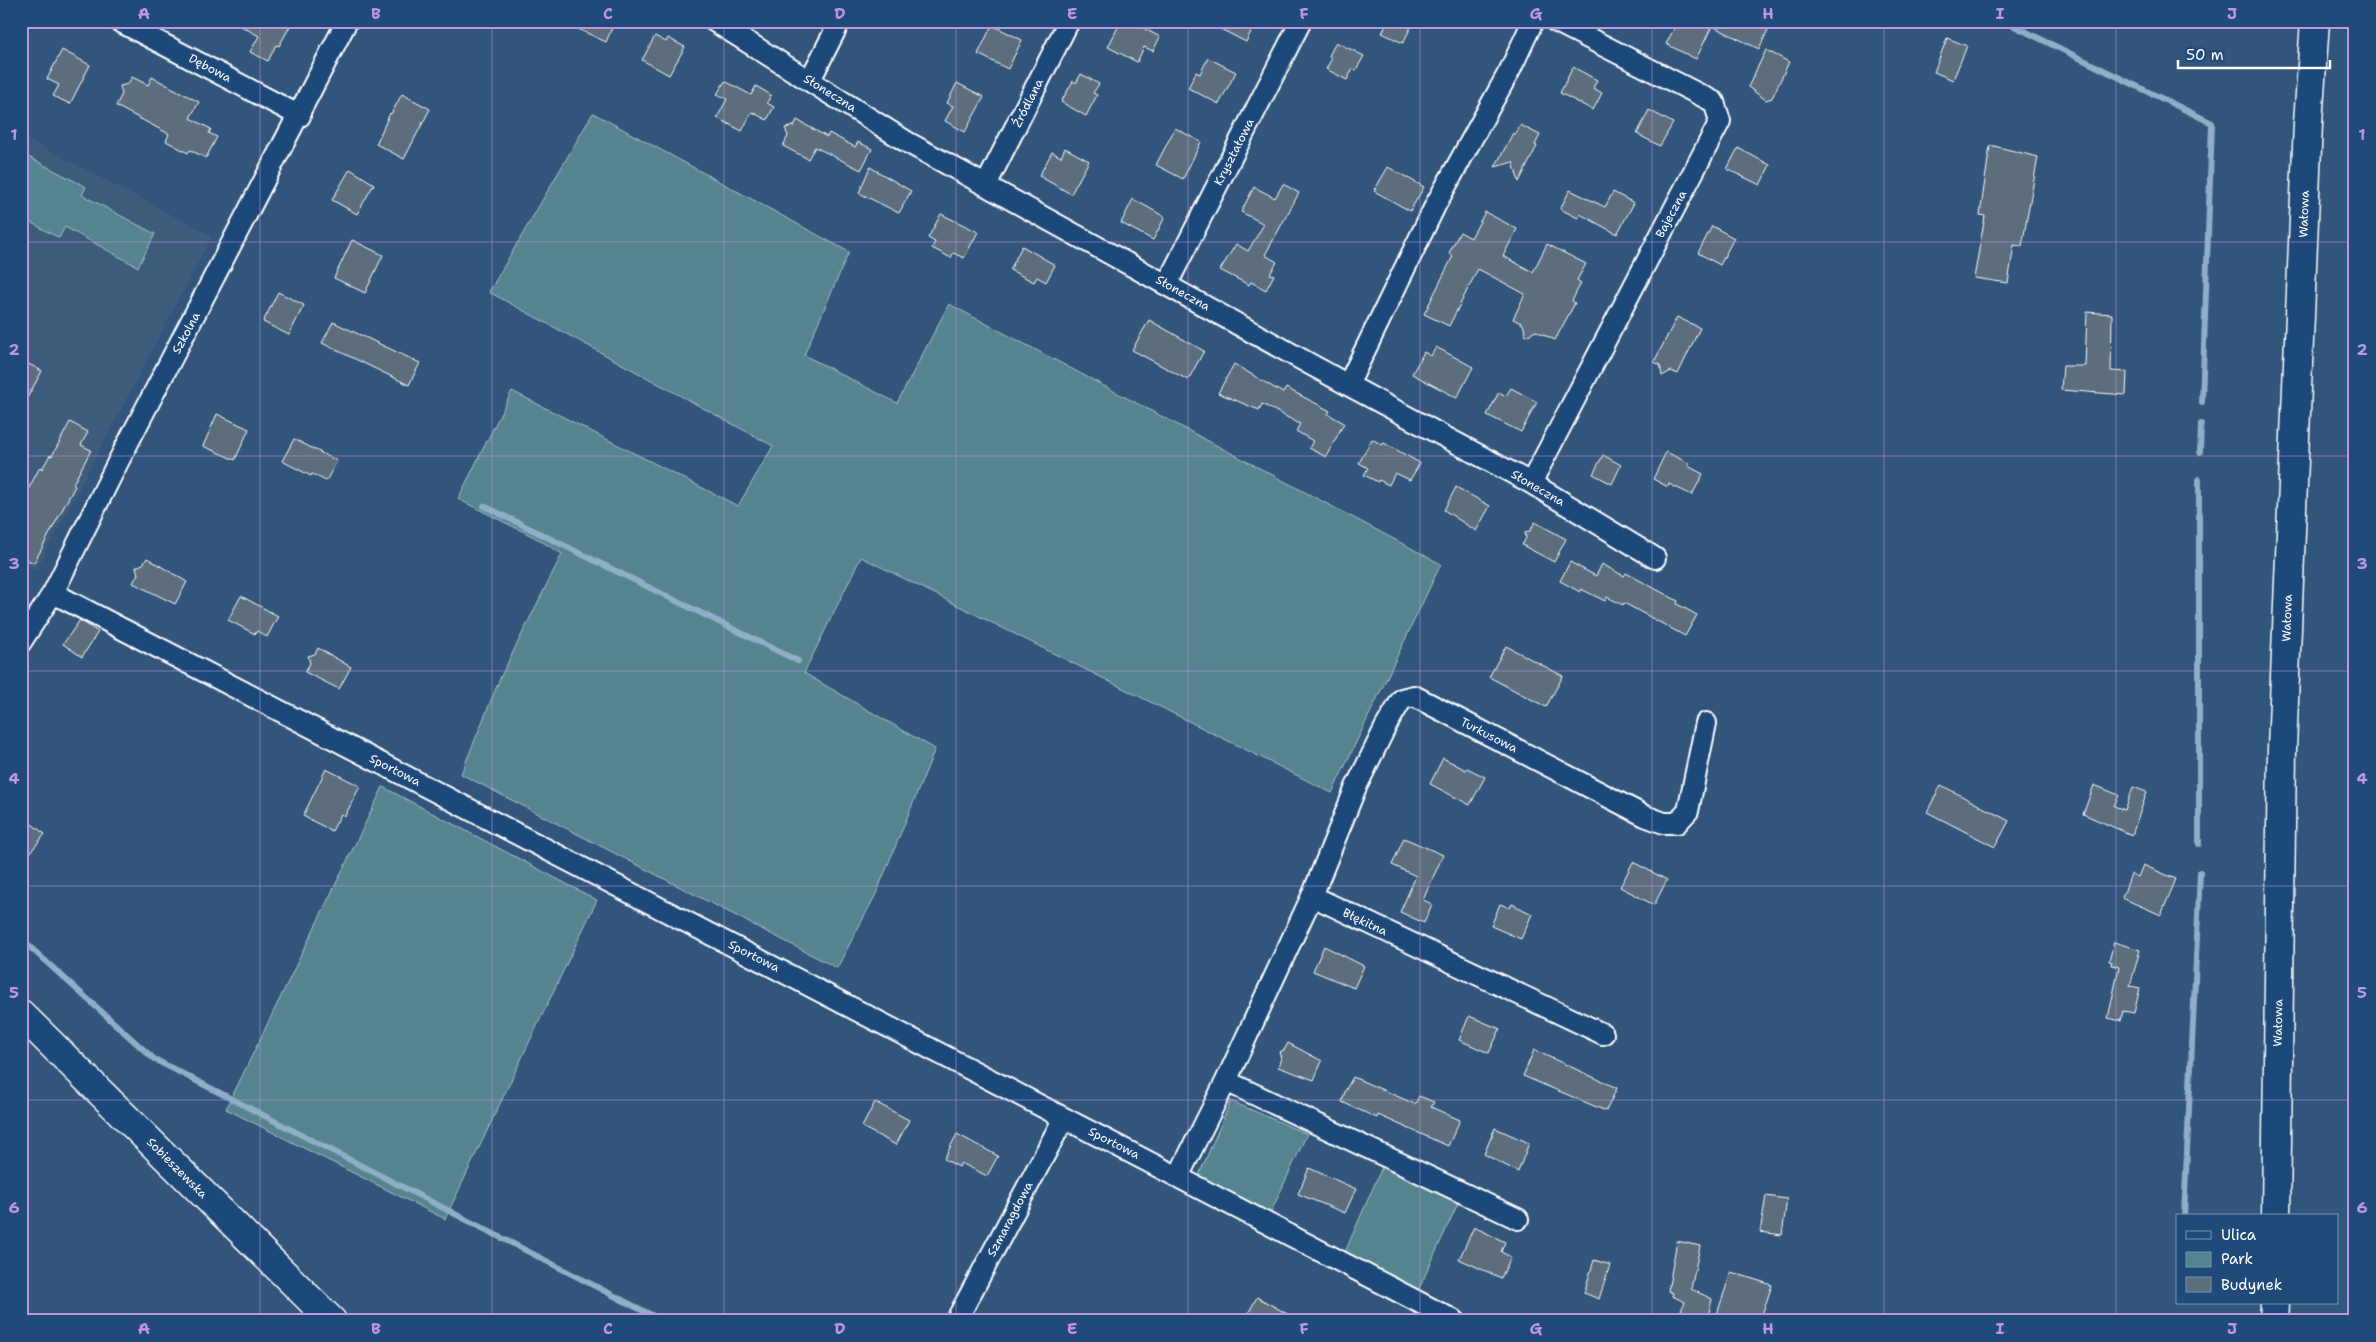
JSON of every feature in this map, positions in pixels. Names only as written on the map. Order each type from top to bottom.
[{"type":"street","name":"Dębowa","points":[[119,21],[300,116]]},
{"type":"street","name":"Szkolna","points":[[21,642],[53,593],[118,462],[300,116],[347,21]]},
{"type":"street","name":"Słoneczna","points":[[714,21],[907,142],[1348,385],[1531,483],[1656,558]]},
{"type":"street","points":[[810,80],[840,21]]},
{"type":"street","name":"Źródlana","points":[[986,185],[1069,21]]},
{"type":"street","name":"Kryształowa","points":[[1167,284],[1301,21]]},
{"type":"street","points":[[1348,385],[1436,204],[1510,70],[1533,21]]},
{"type":"street","name":"Bajeczna","points":[[1531,483],[1720,121],[1714,102],[1555,21]]},
{"type":"street","name":"Wałowa","points":[[2276,1214],[2282,749],[2306,162],[2315,21]]},
{"type":"street","name":"Sportowa","points":[[53,593],[1455,1321]]},
{"type":"street","name":"Turkusowa","points":[[1312,896],[1356,787],[1386,726],[1402,699],[1414,696],[1645,816],[1664,822],[1677,823],[1688,812],[1706,723]]},
{"type":"street","points":[[1178,1177],[1226,1081],[1312,896]]},
{"type":"street","name":"Błękitna","points":[[1312,896],[1603,1034]]},
{"type":"street","name":"Sobieszewska","points":[[21,1014],[332,1321]]},
{"type":"street","points":[[1226,1081],[1518,1219]]},
{"type":"street","name":"Szmaragdowa","points":[[956,1321],[1064,1118]]},
{"type":"street","points":[[2274,1321],[2275,1304]]},
{"type":"shaded area","points":[[21,136],[212,236],[36,571],[21,564]]},
{"type":"green space","points":[[593,113],[849,252],[804,355],[897,403],[949,304],[1441,564],[1332,793],[861,557],[804,673],[935,749],[876,894],[837,968],[461,774],[501,676],[562,554],[536,538],[458,499],[512,391],[738,506],[773,446],[489,292]]},
{"type":"green space","points":[[21,153],[86,187],[82,195],[155,234],[138,267],[65,227],[59,238],[21,217]]},
{"type":"green space","points":[[383,787],[597,900],[445,1219],[226,1109]]},
{"type":"green space","points":[[1231,1101],[1307,1134],[1270,1214],[1198,1177]]},
{"type":"green space","points":[[1382,1167],[1459,1201],[1418,1291],[1345,1252]]},
{"type":"building","points":[[232,21],[293,21],[279,46],[276,45],[268,61],[250,52],[259,36]]},
{"type":"building","points":[[561,21],[615,21],[606,42]]},
{"type":"building","points":[[1121,21],[1130,21],[1160,37],[1153,51],[1144,47],[1137,62],[1108,47]]},
{"type":"building","points":[[1205,21],[1256,21],[1246,42]]},
{"type":"building","points":[[1388,21],[1414,21],[1403,43],[1382,33]]},
{"type":"building","points":[[1678,21],[1772,21],[1759,49],[1712,26],[1696,59],[1666,44]]},
{"type":"building","points":[[992,25],[1022,40],[1008,69],[978,54]]},
{"type":"building","points":[[655,36],[666,42],[668,38],[685,47],[669,75],[642,60]]},
{"type":"building","points":[[1947,38],[1967,46],[1953,80],[1934,72]]},
{"type":"building","points":[[1336,42],[1364,56],[1356,70],[1353,68],[1347,80],[1326,69],[1332,58],[1329,56]]},
{"type":"building","points":[[62,50],[90,65],[70,104],[53,96],[59,85],[47,79]]},
{"type":"building","points":[[1766,50],[1789,62],[1772,98],[1766,100],[1748,87]]},
{"type":"building","points":[[1208,58],[1236,72],[1219,104],[1188,88],[1196,72],[1200,74]]},
{"type":"building","points":[[1573,67],[1597,80],[1593,88],[1602,93],[1593,110],[1560,93]]},
{"type":"building","points":[[1081,74],[1099,84],[1093,93],[1097,95],[1086,116],[1061,102],[1073,81],[1076,83]]},
{"type":"building","points":[[132,77],[148,85],[152,77],[199,102],[190,118],[211,129],[209,133],[217,137],[206,158],[190,150],[188,153],[166,141],[169,134],[116,106],[122,94],[120,86],[128,84]]},
{"type":"building","points":[[725,81],[751,95],[756,86],[771,95],[767,103],[774,107],[767,120],[752,112],[742,131],[717,118],[727,99],[717,94]]},
{"type":"building","points":[[957,83],[984,97],[965,132],[945,121],[953,106],[947,103]]},
{"type":"building","points":[[402,94],[430,109],[404,159],[376,144],[390,113]]},
{"type":"building","points":[[1649,110],[1673,123],[1660,146],[1637,134]]},
{"type":"building","points":[[797,120],[827,137],[829,133],[855,147],[858,142],[872,149],[861,170],[815,147],[808,159],[783,146],[788,136],[785,128],[794,126]]},
{"type":"building","points":[[1520,125],[1540,135],[1535,145],[1537,146],[1519,182],[1513,162],[1495,167],[1513,133],[1515,135]]},
{"type":"building","points":[[1175,128],[1201,142],[1183,179],[1156,165]]},
{"type":"building","points":[[1990,145],[2038,157],[2022,246],[2014,245],[2008,283],[1974,278],[1985,216],[1980,215]]},
{"type":"building","points":[[1065,148],[1089,161],[1071,194],[1039,176],[1052,152],[1061,157]]},
{"type":"building","points":[[1738,148],[1770,165],[1760,185],[1727,169]]},
{"type":"building","points":[[870,167],[911,191],[899,213],[859,193]]},
{"type":"building","points":[[1388,167],[1424,187],[1410,211],[1374,191]]},
{"type":"building","points":[[350,169],[374,184],[357,214],[332,200]]},
{"type":"building","points":[[1283,184],[1299,193],[1265,255],[1277,262],[1270,274],[1274,275],[1266,290],[1251,282],[1249,285],[1220,270],[1236,244],[1248,251],[1264,224],[1241,212],[1254,187],[1275,198]]},
{"type":"building","points":[[1570,190],[1605,207],[1613,192],[1634,203],[1617,234],[1580,214],[1578,218],[1560,209]]},
{"type":"building","points":[[1133,199],[1165,217],[1153,240],[1121,223]]},
{"type":"building","points":[[1485,212],[1517,229],[1503,256],[1533,272],[1547,244],[1586,264],[1577,280],[1581,283],[1572,301],[1575,303],[1555,340],[1536,331],[1526,336],[1523,324],[1513,319],[1525,294],[1478,269],[1449,326],[1424,314],[1453,256],[1449,253],[1460,232],[1471,238]]},
{"type":"building","points":[[941,214],[978,232],[964,258],[953,253],[951,258],[932,248],[935,242],[928,238]]},
{"type":"building","points":[[1712,226],[1734,238],[1720,265],[1698,253]]},
{"type":"building","points":[[352,240],[383,255],[365,293],[334,278]]},
{"type":"building","points":[[1022,246],[1055,265],[1046,282],[1037,277],[1034,282],[1010,270]]},
{"type":"building","points":[[278,292],[304,305],[289,335],[263,322]]},
{"type":"building","points":[[2087,312],[2112,314],[2111,371],[2127,372],[2126,395],[2061,390],[2063,366],[2085,366]]},
{"type":"building","points":[[1677,317],[1700,328],[1678,374],[1671,371],[1662,376],[1660,365],[1654,362]]},
{"type":"building","points":[[1149,320],[1204,351],[1188,380],[1132,350]]},
{"type":"building","points":[[333,322],[420,363],[409,385],[322,343]]},
{"type":"building","points":[[1436,347],[1473,367],[1457,398],[1412,374],[1424,352],[1431,356]]},
{"type":"building","points":[[21,360],[42,371],[21,409]]},
{"type":"building","points":[[1234,364],[1283,393],[1286,388],[1319,405],[1330,411],[1328,414],[1344,423],[1326,457],[1309,448],[1313,441],[1296,431],[1300,424],[1262,404],[1259,410],[1218,393]]},
{"type":"building","points":[[1511,388],[1537,402],[1521,432],[1487,415],[1499,392],[1506,396]]},
{"type":"building","points":[[217,414],[249,429],[235,460],[203,446]]},
{"type":"building","points":[[70,422],[88,432],[81,445],[91,450],[73,484],[75,486],[34,563],[21,557],[21,503],[40,467],[42,469],[50,455],[52,456]]},
{"type":"building","points":[[294,439],[337,461],[326,481],[312,474],[311,476],[282,461]]},
{"type":"building","points":[[1372,439],[1382,445],[1384,443],[1420,463],[1410,480],[1395,473],[1389,485],[1364,475],[1368,468],[1359,463]]},
{"type":"building","points":[[1666,452],[1689,463],[1688,466],[1703,474],[1692,495],[1669,484],[1668,487],[1653,479]]},
{"type":"building","points":[[1603,455],[1621,465],[1612,484],[1593,474]]},
{"type":"building","points":[[1456,487],[1490,506],[1476,531],[1444,510]]},
{"type":"building","points":[[1535,522],[1566,539],[1554,562],[1522,545],[1526,538],[1525,532],[1530,531]]},
{"type":"building","points":[[147,558],[187,582],[175,604],[133,583],[138,574],[136,567],[143,564]]},
{"type":"building","points":[[1570,562],[1596,576],[1602,564],[1624,576],[1626,573],[1678,601],[1677,604],[1697,615],[1685,636],[1624,603],[1623,605],[1607,597],[1605,601],[1581,589],[1580,592],[1560,581]]},
{"type":"building","points":[[241,596],[278,616],[267,637],[257,631],[255,634],[228,620]]},
{"type":"building","points":[[80,620],[98,632],[82,657],[63,644]]},
{"type":"building","points":[[1506,646],[1563,676],[1546,707],[1489,677]]},
{"type":"building","points":[[318,648],[351,667],[339,689],[305,672],[310,663],[308,656],[315,654]]},
{"type":"building","points":[[1443,758],[1485,777],[1470,805],[1430,784]]},
{"type":"building","points":[[326,769],[360,786],[345,816],[341,814],[332,831],[303,816]]},
{"type":"building","points":[[1941,785],[2009,821],[1995,847],[1927,812]]},
{"type":"building","points":[[2094,785],[2119,795],[2114,806],[2125,810],[2133,787],[2147,792],[2132,835],[2083,814]]},
{"type":"building","points":[[21,816],[45,834],[21,864]]},
{"type":"building","points":[[1404,838],[1443,855],[1423,900],[1432,904],[1424,923],[1400,912],[1416,876],[1392,865]]},
{"type":"building","points":[[1633,862],[1667,880],[1654,905],[1620,887]]},
{"type":"building","points":[[2143,865],[2176,879],[2161,915],[2122,898],[2131,874],[2138,877]]},
{"type":"building","points":[[1500,904],[1510,908],[1512,904],[1532,914],[1521,939],[1491,926]]},
{"type":"building","points":[[2114,942],[2140,950],[2130,986],[2140,988],[2134,1013],[2123,1011],[2121,1021],[2108,1018],[2119,967],[2111,965],[2112,962],[2109,961]]},
{"type":"building","points":[[1324,946],[1364,966],[1354,988],[1313,971]]},
{"type":"building","points":[[1469,1016],[1500,1029],[1489,1053],[1459,1040]]},
{"type":"building","points":[[1288,1043],[1322,1061],[1314,1080],[1278,1067],[1281,1058],[1279,1052],[1284,1050]]},
{"type":"building","points":[[1534,1050],[1617,1088],[1606,1111],[1523,1076]]},
{"type":"building","points":[[1353,1077],[1415,1104],[1419,1096],[1434,1102],[1431,1107],[1460,1120],[1448,1146],[1378,1115],[1377,1118],[1342,1102],[1345,1091]]},
{"type":"building","points":[[875,1102],[909,1120],[896,1145],[862,1127]]},
{"type":"building","points":[[1495,1128],[1529,1143],[1518,1172],[1484,1154]]},
{"type":"building","points":[[957,1134],[998,1156],[987,1176],[961,1163],[959,1167],[944,1159]]},
{"type":"building","points":[[1309,1168],[1356,1189],[1345,1213],[1298,1194]]},
{"type":"building","points":[[1766,1196],[1787,1199],[1782,1235],[1760,1232]]},
{"type":"building","points":[[1474,1227],[1505,1242],[1501,1252],[1511,1257],[1501,1278],[1459,1259]]},
{"type":"building","points":[[1677,1241],[1700,1246],[1691,1289],[1712,1299],[1707,1321],[1703,1321],[1681,1310],[1685,1302],[1672,1296],[1673,1293],[1668,1291]]},
{"type":"building","points":[[1594,1260],[1610,1265],[1599,1299],[1584,1293]]},
{"type":"building","points":[[1731,1272],[1772,1285],[1760,1321],[1737,1321],[1717,1314]]},
{"type":"building","points":[[1257,1297],[1300,1321],[1244,1321]]},
{"type":"waterway","points":[[2004,21],[2212,123],[2202,402]]},
{"type":"waterway","points":[[2200,452],[2201,424]]},
{"type":"waterway","points":[[2199,479],[2199,844]]},
{"type":"waterway","points":[[484,506],[798,661]]},
{"type":"waterway","points":[[2184,1214],[2200,872]]},
{"type":"waterway","points":[[21,939],[154,1059],[663,1321]]}]
